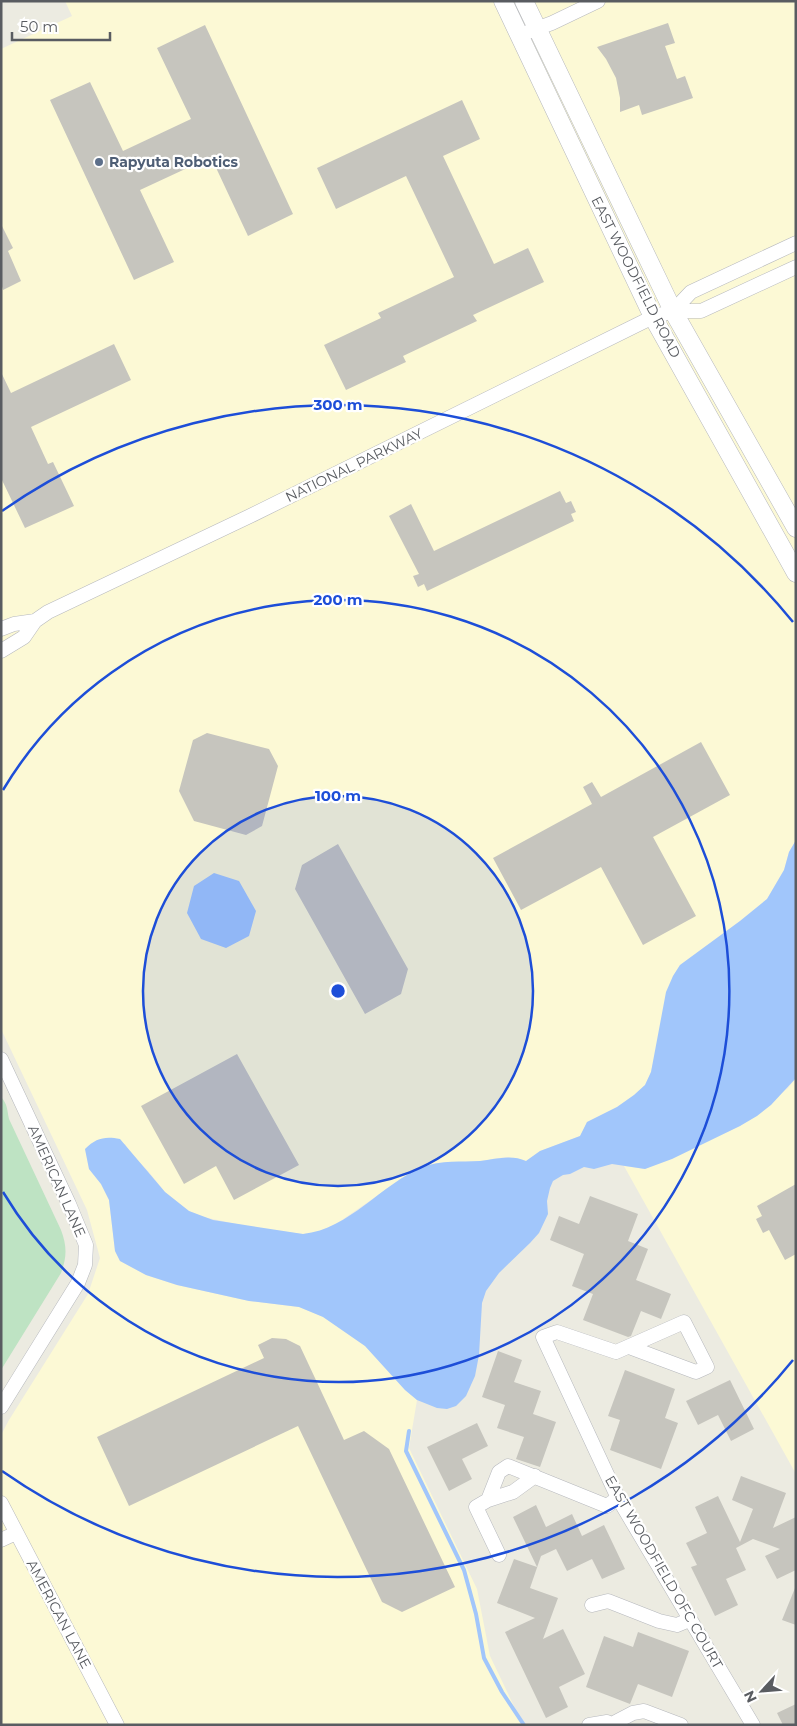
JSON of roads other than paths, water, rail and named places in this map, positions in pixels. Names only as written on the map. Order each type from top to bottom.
[{"type":"street","name":"EAST WOODFIELD ROAD","points":[[503,1],[652,317],[796,573]]},
{"type":"street","name":"EAST WOODFIELD ROAD","points":[[524,1],[673,311],[796,528]]},
{"type":"street","points":[[519,36],[598,1]]},
{"type":"street","points":[[673,311],[691,292],[796,243]]},
{"type":"street","name":"NATIONAL PARKWAY","points":[[1,651],[24,637],[35,621],[48,612],[242,520],[652,317],[673,311],[702,311],[796,267]]},
{"type":"street","name":"NATIONAL PARKWAY","points":[[1,629],[14,624],[35,621]]},
{"type":"street","name":"AMERICAN LANE","points":[[1,1059],[69,1204],[86,1246],[85,1265],[78,1283],[1,1407]]},
{"type":"street","name":"EAST WOODFIELD OFC COURT","points":[[629,1347],[696,1372],[707,1367],[684,1322],[616,1352],[557,1332],[543,1337],[618,1498],[753,1725]]},
{"type":"street","points":[[488,1500],[499,1472],[508,1466],[606,1506],[618,1498]]},
{"type":"street","points":[[499,1555],[476,1507],[488,1500],[513,1492],[535,1476]]},
{"type":"street","name":"AMERICAN LANE","points":[[1,1504],[117,1725]]},
{"type":"street","points":[[1,1540],[16,1533]]},
{"type":"street","points":[[592,1605],[608,1600],[659,1621],[678,1625],[689,1620]]},
{"type":"street","points":[[589,1725],[607,1722],[612,1725],[633,1713],[644,1712],[682,1725]]},
{"type":"water","points":[[796,840],[796,1078],[771,1105],[757,1116],[672,1159],[645,1169],[612,1164],[594,1169],[584,1167],[553,1181],[547,1201],[548,1214],[539,1233],[499,1273],[486,1291],[482,1303],[479,1355],[475,1376],[466,1396],[456,1406],[447,1409],[437,1408],[417,1400],[405,1390],[365,1346],[323,1317],[299,1307],[249,1301],[177,1285],[146,1275],[120,1261],[115,1251],[109,1200],[101,1184],[89,1169],[85,1149],[93,1142],[101,1139],[120,1139],[165,1192],[189,1211],[213,1220],[303,1234],[336,1224],[393,1184],[423,1167],[444,1162],[503,1158],[515,1158],[526,1161],[540,1151],[580,1136],[587,1122],[617,1107],[645,1085],[651,1072],[666,992],[673,976],[680,965],[767,899],[784,870],[789,852]]},
{"type":"water","points":[[214,873],[239,881],[256,911],[249,936],[226,948],[201,939],[187,913],[194,886]]},
{"type":"waterway","points":[[409,1431],[406,1451],[464,1570],[476,1614],[484,1658],[502,1692],[524,1725]]},
{"type":"place","name":"Rapyuta Robotics","points":[[99,162]]}]
